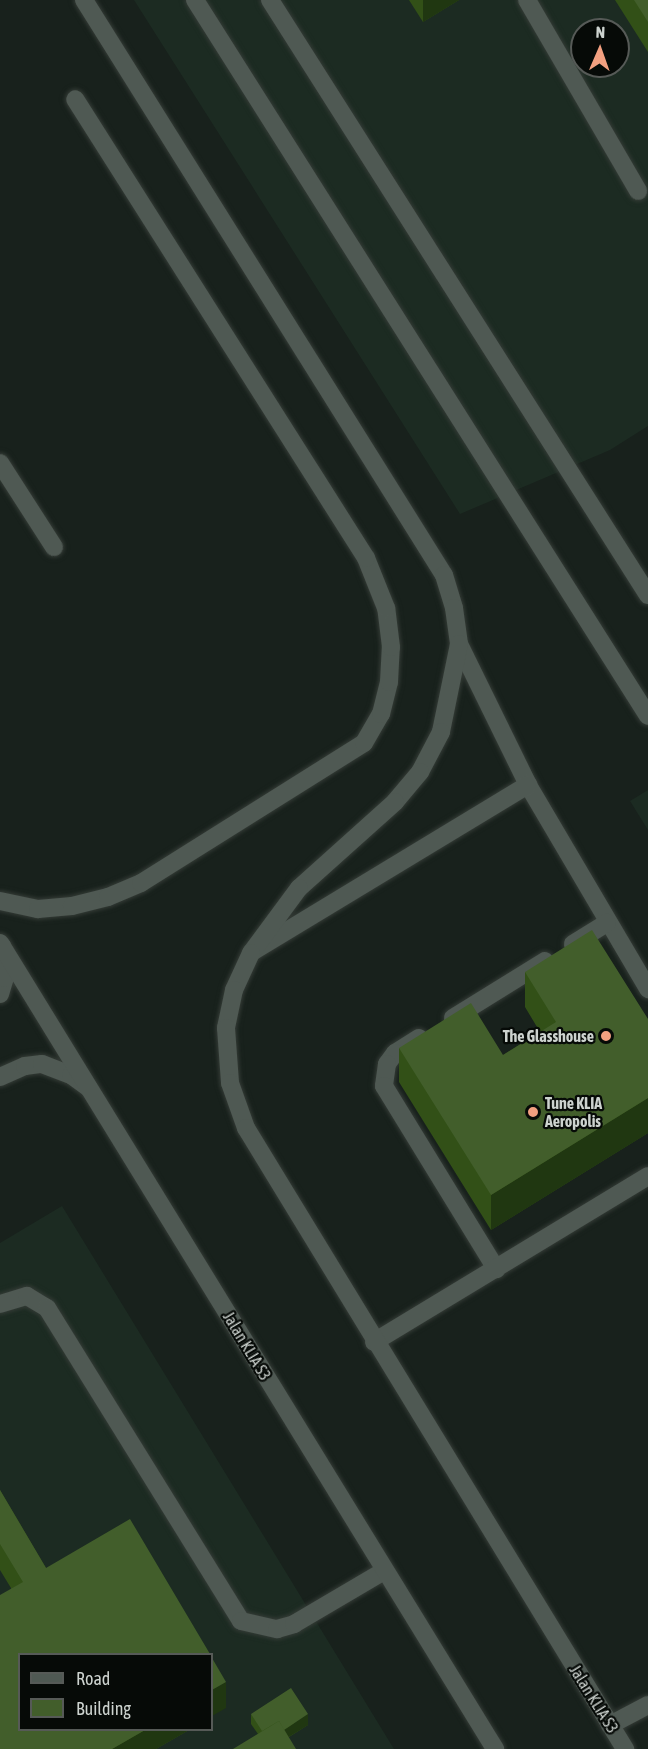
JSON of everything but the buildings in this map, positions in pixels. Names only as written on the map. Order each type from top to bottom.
[{"type":"street","points":[[84,0],[444,575],[454,608],[459,644],[528,785],[648,989]]},
{"type":"street","points":[[195,0],[648,716]]},
{"type":"street","points":[[270,0],[648,595]]},
{"type":"street","points":[[528,0],[638,191]]},
{"type":"street","points":[[0,902],[38,909],[72,906],[108,897],[141,883],[364,743],[381,714],[389,682],[391,647],[386,608],[366,558],[75,99]]},
{"type":"street","points":[[0,462],[54,547]]},
{"type":"street","name":"Jalan KLIA S3","points":[[459,644],[441,732],[420,772],[395,802],[299,888],[251,952],[234,990],[226,1028],[230,1083],[246,1128],[374,1342],[625,1749]]},
{"type":"street","points":[[251,952],[528,785]]},
{"type":"street","points":[[496,1269],[389,1100],[383,1074],[395,1053],[608,923]]},
{"type":"street","points":[[0,994],[5,978],[1,945]]},
{"type":"street","name":"Jalan KLIA S3","points":[[1,945],[495,1749]]},
{"type":"street","points":[[0,1077],[25,1066],[42,1064],[71,1075],[89,1088]]},
{"type":"street","points":[[374,1342],[648,1176]]},
{"type":"street","points":[[0,1304],[27,1296],[46,1308],[242,1621],[277,1629],[294,1624],[384,1571]]},
{"type":"street","points":[[610,1725],[648,1705]]},
{"type":"shaded area","points":[[134,0],[648,0],[648,426],[610,450],[460,514]]},
{"type":"shaded area","points":[[648,790],[648,830],[630,801]]},
{"type":"shaded area","points":[[62,1206],[394,1749],[0,1749],[0,1243]]},
{"type":"place","name":"The Glasshouse","points":[[606,1036]]},
{"type":"place","name":"Tune KLIA Aeropolis","points":[[533,1112]]}]
